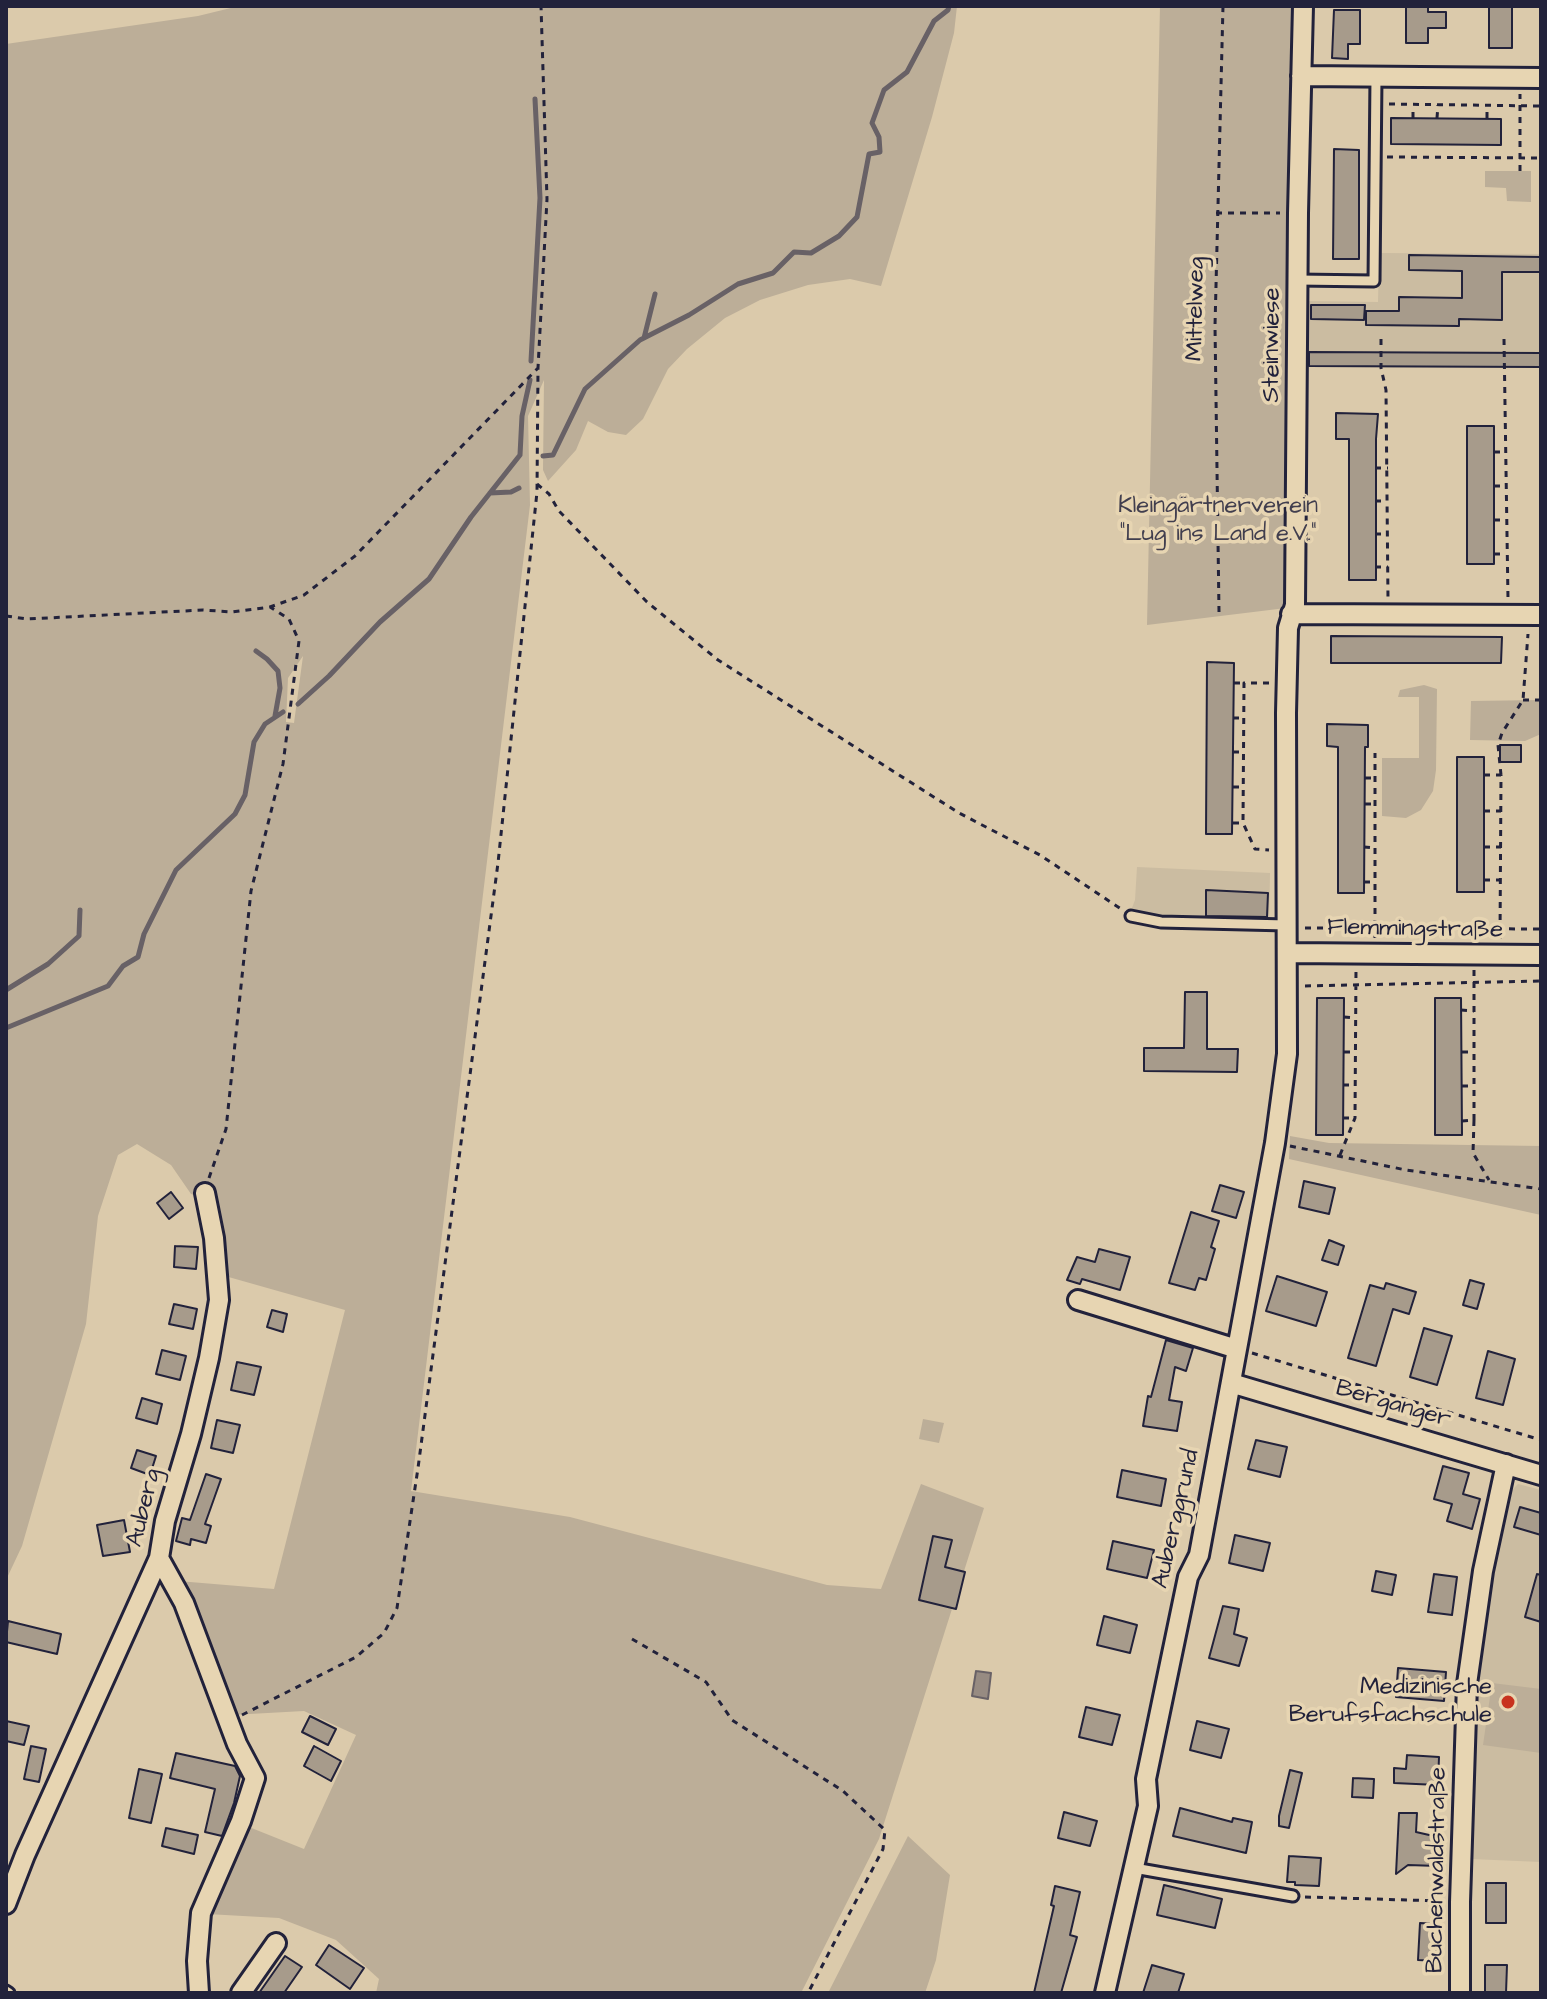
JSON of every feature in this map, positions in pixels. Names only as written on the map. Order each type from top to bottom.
[{"type":"street","name":"Steinwiese","points":[[1287,1054],[1288,953],[1292,926],[1285,851],[1286,683],[1288,628],[1295,605],[1303,6]]},
{"type":"street","points":[[1301,76],[1541,78]]},
{"type":"street","points":[[1291,614],[1541,615]]},
{"type":"street","name":"Flemmingstraße","points":[[1288,953],[1541,955]]},
{"type":"street","name":"Auberggrund","points":[[1105,1993],[1148,1806],[1146,1779],[1188,1577],[1199,1555],[1275,1143],[1287,1054]]},
{"type":"street","name":"Auberg","points":[[6,1904],[25,1855],[159,1558],[165,1521],[198,1404],[219,1300],[214,1238],[205,1193]]},
{"type":"street","points":[[1078,1300],[1237,1349]]},
{"type":"street","name":"Berganger","points":[[1231,1383],[1541,1475]]},
{"type":"street","name":"Buchenwaldstraße","points":[[1460,1993],[1467,1684],[1483,1571],[1506,1464]]},
{"type":"street","points":[[159,1558],[184,1603],[228,1722],[255,1778],[241,1821],[201,1913],[197,1961],[199,1993]]},
{"type":"street","points":[[241,1993],[276,1943]]},
{"type":"lane","points":[[1297,280],[1374,281],[1376,77]]},
{"type":"lane","points":[[1131,916],[1161,922],[1292,926]]},
{"type":"lane","points":[[1134,1868],[1293,1896]]},
{"type":"path","points":[[228,1722],[356,1657],[384,1633],[397,1608],[498,863],[537,484],[538,368],[547,199],[541,6]]},
{"type":"path","name":"Mittelweg","points":[[1219,612],[1215,436],[1216,213],[1223,6]]},
{"type":"path","points":[[1520,171],[1521,78]]},
{"type":"path","points":[[1429,98],[1429,105]]},
{"type":"path","points":[[1462,98],[1462,105]]},
{"type":"path","points":[[1376,104],[1541,106]]},
{"type":"path","points":[[1413,104],[1413,118]]},
{"type":"path","points":[[1437,118],[1438,105]]},
{"type":"path","points":[[1487,105],[1487,118]]},
{"type":"path","points":[[1375,157],[1541,158]]},
{"type":"path","points":[[1216,213],[1298,213]]},
{"type":"path","points":[[1381,339],[1388,468],[1388,614]]},
{"type":"path","points":[[1504,339],[1509,615]]},
{"type":"path","points":[[6,616],[27,619],[203,610],[232,612],[270,607],[304,595],[355,556],[538,368]]},
{"type":"path","points":[[1494,452],[1504,452]]},
{"type":"path","points":[[1375,468],[1388,468]]},
{"type":"path","points":[[537,484],[647,602],[718,660],[959,813],[1040,855],[1131,916]]},
{"type":"path","points":[[1494,486],[1505,486]]},
{"type":"path","points":[[1375,501],[1387,501]]},
{"type":"path","points":[[1494,520],[1505,520]]},
{"type":"path","points":[[1375,534],[1388,534]]},
{"type":"path","points":[[1494,554],[1506,554]]},
{"type":"path","points":[[1375,567],[1388,567]]},
{"type":"path","points":[[205,1193],[226,1129],[251,891],[283,764],[299,641],[289,619],[270,607]]},
{"type":"path","points":[[1500,955],[1501,775],[1498,745],[1523,700],[1527,644]]},
{"type":"path","points":[[1234,683],[1286,683]]},
{"type":"path","points":[[1244,683],[1243,823],[1255,849],[1285,851]]},
{"type":"path","points":[[1523,700],[1541,700]]},
{"type":"path","points":[[1233,718],[1244,718]]},
{"type":"path","points":[[1233,752],[1244,752]]},
{"type":"path","points":[[1339,1156],[1355,1118],[1356,985],[1375,928],[1375,753]]},
{"type":"path","points":[[1484,775],[1501,775]]},
{"type":"path","points":[[1365,778],[1375,778]]},
{"type":"path","points":[[1233,787],[1243,787]]},
{"type":"path","points":[[1365,804],[1375,804]]},
{"type":"path","points":[[1484,811],[1501,811]]},
{"type":"path","points":[[1233,823],[1243,823]]},
{"type":"path","points":[[1364,847],[1375,848]]},
{"type":"path","points":[[1484,847],[1501,847]]},
{"type":"path","points":[[1484,880],[1500,880]]},
{"type":"path","points":[[1364,882],[1375,882]]},
{"type":"path","points":[[1292,926],[1541,929]]},
{"type":"path","points":[[1474,955],[1473,1153],[1490,1182]]},
{"type":"path","points":[[1288,987],[1541,981]]},
{"type":"path","points":[[1461,1010],[1474,1011]]},
{"type":"path","points":[[1344,1017],[1356,1018]]},
{"type":"path","points":[[1344,1052],[1356,1052]]},
{"type":"path","points":[[1462,1052],[1474,1052]]},
{"type":"path","points":[[1343,1085],[1355,1085]]},
{"type":"path","points":[[1462,1086],[1474,1086]]},
{"type":"path","points":[[1343,1118],[1355,1118]]},
{"type":"path","points":[[1462,1121],[1474,1120]]},
{"type":"path","points":[[1275,1143],[1406,1170],[1541,1189]]},
{"type":"path","points":[[1237,1349],[1541,1440]]},
{"type":"path","points":[[632,1639],[706,1682],[732,1720],[843,1791],[885,1830],[883,1849],[808,1993]]},
{"type":"path","points":[[1293,1896],[1460,1902]]},
{"type":"shaded area","points":[[1379,253],[1541,254],[1541,368],[1303,367],[1303,301],[1378,302]]},
{"type":"shaded area","points":[[1137,867],[1270,873],[1269,923],[1151,917],[1130,913],[1135,900]]},
{"type":"shaded area","name":"Medizinische Berufsfachschule","points":[[1518,1484],[1541,1490],[1541,1862],[1471,1859],[1471,1763],[1481,1642],[1509,1493]]},
{"type":"shaded area","points":[[976,1671],[991,1673],[988,1699],[972,1696]]},
{"type":"green space","points":[[239,6],[957,6],[954,33],[932,117],[881,286],[850,279],[808,285],[760,300],[725,318],[668,369],[643,419],[626,435],[608,432],[588,421],[576,450],[548,481],[543,470],[544,380],[528,416],[530,505],[411,1491],[570,1517],[827,1585],[881,1589],[921,1484],[984,1508],[879,1839],[801,1993],[376,1993],[379,1979],[336,1940],[279,1918],[207,1914],[244,1825],[304,1849],[356,1735],[304,1711],[231,1715],[178,1581],[274,1589],[345,1310],[225,1276],[211,1200],[191,1194],[171,1165],[137,1144],[118,1155],[98,1216],[86,1324],[22,1546],[6,1580],[6,44],[198,16]],"holes":[[[303,656],[294,723],[286,722],[288,678]]]},
{"type":"green space","name":"Kleingärtnerverein \"Lug ins Land e.V.\"","points":[[1160,6],[1294,6],[1286,608],[1147,625]]},
{"type":"green space","points":[[1485,171],[1531,171],[1531,202],[1507,201],[1506,188],[1485,187]]},
{"type":"green space","points":[[1424,685],[1437,689],[1433,791],[1421,810],[1406,818],[1382,816],[1382,758],[1419,758],[1419,697],[1398,697],[1400,690]]},
{"type":"green space","points":[[1541,700],[1541,734],[1525,741],[1470,740],[1471,701]]},
{"type":"green space","points":[[1290,1136],[1329,1143],[1541,1146],[1541,1215],[1289,1159]]},
{"type":"green space","points":[[923,1419],[944,1423],[939,1443],[919,1439]]},
{"type":"green space","points":[[1492,1683],[1541,1689],[1541,1753],[1483,1745]]},
{"type":"green space","points":[[908,1836],[950,1875],[936,1960],[925,1993],[828,1993]]},
{"type":"building","points":[[1406,6],[1428,6],[1428,12],[1446,12],[1446,28],[1428,28],[1428,43],[1406,43]]},
{"type":"building","points":[[1489,6],[1512,6],[1512,48],[1489,48]]},
{"type":"building","points":[[1334,10],[1360,10],[1360,44],[1348,44],[1348,59],[1332,58]]},
{"type":"building","points":[[1391,118],[1501,119],[1501,145],[1391,144]]},
{"type":"building","points":[[1334,149],[1359,150],[1359,259],[1333,259]]},
{"type":"building","points":[[1409,255],[1541,257],[1541,272],[1502,272],[1502,320],[1459,319],[1459,326],[1366,325],[1366,311],[1399,311],[1399,297],[1462,298],[1462,271],[1409,270]]},
{"type":"building","points":[[1311,305],[1365,305],[1364,320],[1311,319]]},
{"type":"building","points":[[1309,352],[1541,353],[1541,367],[1309,366]]},
{"type":"building","points":[[1336,413],[1378,414],[1376,580],[1349,580],[1349,439],[1336,439]]},
{"type":"building","points":[[1467,426],[1494,426],[1494,564],[1467,564]]},
{"type":"building","points":[[1331,636],[1502,637],[1501,663],[1331,663]]},
{"type":"building","points":[[1207,662],[1234,663],[1232,834],[1206,834]]},
{"type":"building","points":[[1327,724],[1368,725],[1368,747],[1365,747],[1364,893],[1338,893],[1338,747],[1327,746]]},
{"type":"building","points":[[1500,745],[1521,745],[1521,762],[1500,762]]},
{"type":"building","points":[[1457,757],[1484,757],[1484,892],[1457,892]]},
{"type":"building","points":[[1206,890],[1268,893],[1267,917],[1206,916]]},
{"type":"building","points":[[1185,992],[1207,992],[1207,1049],[1238,1049],[1237,1072],[1144,1071],[1144,1048],[1184,1048]]},
{"type":"building","points":[[1317,998],[1344,998],[1343,1135],[1316,1135]]},
{"type":"building","points":[[1435,998],[1461,998],[1462,1135],[1435,1135]]},
{"type":"building","points":[[1304,1181],[1335,1188],[1329,1214],[1299,1207]]},
{"type":"building","points":[[1220,1185],[1244,1192],[1236,1218],[1212,1211]]},
{"type":"building","points":[[171,1192],[183,1208],[169,1219],[157,1203]]},
{"type":"building","points":[[1191,1212],[1219,1221],[1206,1280],[1199,1278],[1195,1290],[1169,1283]]},
{"type":"building","points":[[1329,1240],[1344,1246],[1338,1265],[1322,1260]]},
{"type":"building","points":[[175,1246],[198,1247],[196,1269],[174,1267]]},
{"type":"building","points":[[1099,1249],[1130,1257],[1120,1290],[1082,1279],[1080,1284],[1067,1280],[1077,1257],[1095,1262]]},
{"type":"building","points":[[1277,1276],[1327,1292],[1316,1326],[1266,1311]]},
{"type":"building","points":[[1470,1280],[1484,1284],[1477,1309],[1463,1305]]},
{"type":"building","points":[[1386,1283],[1416,1292],[1409,1314],[1393,1309],[1376,1366],[1348,1358],[1370,1285],[1384,1289]]},
{"type":"building","points":[[174,1304],[197,1309],[193,1329],[169,1324]]},
{"type":"building","points":[[272,1310],[287,1314],[283,1332],[267,1327]]},
{"type":"building","points":[[1424,1328],[1452,1336],[1437,1385],[1410,1377]]},
{"type":"building","points":[[1166,1340],[1193,1348],[1186,1371],[1175,1367],[1169,1400],[1182,1402],[1177,1431],[1143,1426],[1148,1396],[1151,1397]]},
{"type":"building","points":[[162,1350],[186,1356],[180,1380],[156,1374]]},
{"type":"building","points":[[1488,1351],[1515,1359],[1503,1405],[1476,1398]]},
{"type":"building","points":[[237,1362],[261,1367],[254,1395],[231,1390]]},
{"type":"building","points":[[142,1398],[162,1404],[157,1424],[136,1418]]},
{"type":"building","points":[[217,1420],[240,1425],[233,1453],[211,1448]]},
{"type":"building","points":[[1256,1440],[1287,1447],[1280,1477],[1248,1469]]},
{"type":"building","points":[[137,1450],[156,1456],[150,1475],[131,1468]]},
{"type":"building","points":[[1443,1466],[1469,1473],[1463,1494],[1480,1499],[1472,1529],[1447,1521],[1452,1504],[1434,1499]]},
{"type":"building","points":[[1122,1470],[1166,1479],[1161,1506],[1117,1497]]},
{"type":"building","points":[[206,1474],[221,1479],[205,1524],[211,1526],[206,1543],[191,1539],[190,1545],[176,1541],[182,1518],[190,1520]]},
{"type":"building","points":[[1520,1507],[1541,1513],[1541,1535],[1514,1527]]},
{"type":"building","points":[[124,1520],[130,1552],[103,1556],[97,1525]]},
{"type":"building","points":[[1235,1535],[1270,1543],[1263,1571],[1229,1563]]},
{"type":"building","points":[[933,1536],[952,1540],[945,1567],[965,1572],[956,1609],[919,1600]]},
{"type":"building","points":[[1113,1541],[1154,1550],[1147,1578],[1107,1569]]},
{"type":"building","points":[[1376,1571],[1396,1575],[1392,1595],[1372,1591]]},
{"type":"building","points":[[1434,1574],[1457,1577],[1452,1615],[1428,1612]]},
{"type":"building","points":[[1537,1574],[1541,1575],[1541,1622],[1525,1617]]},
{"type":"building","points":[[1223,1606],[1239,1609],[1234,1634],[1247,1638],[1239,1666],[1209,1658]]},
{"type":"building","points":[[1104,1616],[1137,1625],[1130,1653],[1097,1645]]},
{"type":"building","points":[[8,1621],[61,1634],[57,1654],[6,1642]]},
{"type":"building","points":[[1398,1668],[1446,1672],[1444,1701],[1396,1697]]},
{"type":"building","points":[[1086,1707],[1120,1715],[1112,1745],[1079,1737]]},
{"type":"building","points":[[310,1716],[336,1729],[328,1745],[302,1732]]},
{"type":"building","points":[[6,1721],[29,1726],[24,1745],[6,1741]]},
{"type":"building","points":[[1197,1721],[1229,1729],[1221,1758],[1190,1750]]},
{"type":"building","points":[[31,1746],[46,1749],[39,1782],[24,1779]]},
{"type":"building","points":[[314,1746],[341,1761],[331,1781],[304,1766]]},
{"type":"building","points":[[176,1753],[235,1766],[240,1776],[222,1836],[205,1832],[215,1789],[170,1778]]},
{"type":"building","points":[[1407,1755],[1439,1757],[1438,1785],[1394,1783],[1394,1768],[1406,1769]]},
{"type":"building","points":[[139,1769],[162,1774],[151,1823],[129,1818]]},
{"type":"building","points":[[1290,1770],[1302,1773],[1289,1828],[1279,1826],[1279,1816]]},
{"type":"building","points":[[1353,1778],[1374,1779],[1373,1798],[1352,1797]]},
{"type":"building","points":[[1180,1808],[1232,1822],[1233,1818],[1252,1822],[1246,1853],[1173,1836]]},
{"type":"building","points":[[1064,1812],[1097,1821],[1090,1846],[1058,1838]]},
{"type":"building","points":[[1399,1813],[1417,1813],[1416,1832],[1438,1837],[1438,1866],[1408,1865],[1396,1874]]},
{"type":"building","points":[[166,1828],[198,1835],[194,1854],[162,1846]]},
{"type":"building","points":[[1289,1856],[1321,1858],[1319,1886],[1287,1882]]},
{"type":"building","points":[[1486,1883],[1506,1883],[1506,1923],[1486,1923]]},
{"type":"building","points":[[1164,1885],[1222,1899],[1215,1928],[1157,1915]]},
{"type":"building","points":[[1055,1886],[1080,1892],[1070,1935],[1077,1937],[1061,1993],[1034,1993],[1054,1906],[1051,1905]]},
{"type":"building","points":[[1420,1923],[1439,1924],[1437,1961],[1418,1960]]},
{"type":"building","points":[[329,1945],[364,1968],[350,1989],[316,1965]]},
{"type":"building","points":[[285,1956],[302,1967],[284,1993],[259,1993]]},
{"type":"building","points":[[1152,1965],[1184,1974],[1178,1993],[1143,1993]]},
{"type":"building","points":[[1485,1965],[1507,1965],[1506,1993],[1485,1993]]},
{"type":"waterway","points":[[543,456],[553,455],[585,389],[640,340],[689,315],[738,284],[773,273],[794,252],[811,253],[839,236],[857,217],[869,154],[880,152],[879,137],[872,123],[884,90],[907,72],[934,21],[949,6]]},
{"type":"waterway","points":[[531,361],[540,198],[535,99]]},
{"type":"waterway","points":[[644,338],[655,294]]},
{"type":"waterway","points":[[298,704],[380,622],[429,579],[471,517],[520,455],[522,416],[530,380]]},
{"type":"waterway","points":[[490,493],[511,492],[519,488]]},
{"type":"waterway","points":[[256,651],[278,671],[280,688],[275,716]]},
{"type":"waterway","points":[[6,1028],[108,986],[123,966],[138,957],[144,934],[176,870],[235,814],[245,795],[254,742],[265,724],[283,712]]},
{"type":"waterway","points":[[6,990],[48,964],[79,936],[80,910]]},
{"type":"place","name":"Medizinische Berufsfachschule","points":[[1508,1702]]}]
